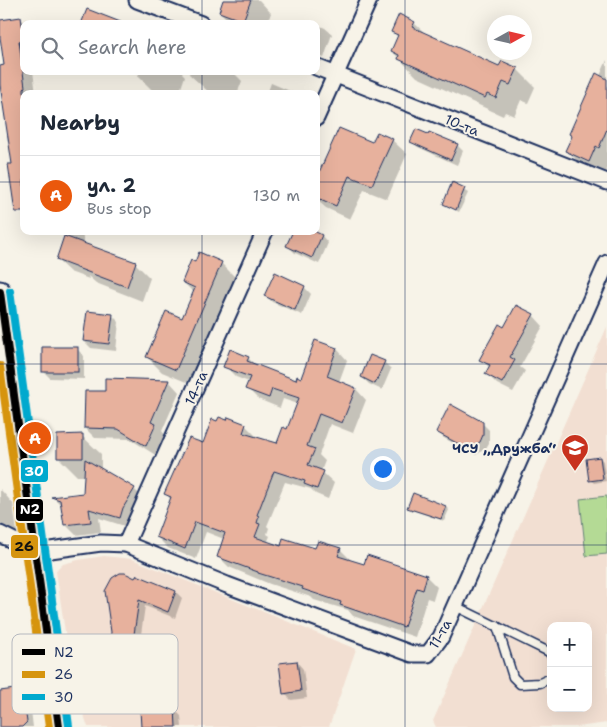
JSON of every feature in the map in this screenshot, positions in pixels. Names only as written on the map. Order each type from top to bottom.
[{"type":"street","points":[[137,0],[190,20]]},
{"type":"street","points":[[320,109],[369,0]]},
{"type":"street","name":"10-та","points":[[320,68],[607,182]]},
{"type":"street","name":"14-та","points":[[126,544],[264,235]]},
{"type":"street","name":"11-та","points":[[36,552],[101,543],[126,544],[227,585],[412,654],[428,654],[441,637],[607,263]]},
{"type":"street","points":[[0,292],[47,634]]},
{"type":"street","points":[[0,534],[36,552]]},
{"type":"street","points":[[57,714],[59,727]]},
{"type":"lane","points":[[455,606],[547,651]]},
{"type":"lane","points":[[497,626],[512,677],[520,684],[540,683],[547,680]]},
{"type":"shaded area","name":"ЧСУ „Дружба“","points":[[607,327],[607,723],[577,727],[436,727],[433,721]]},
{"type":"shaded area","points":[[104,556],[132,559],[356,649],[329,727],[88,727],[84,714],[178,714],[178,634],[65,634],[56,571],[63,564]]},
{"type":"green space","points":[[607,496],[607,554],[586,556],[580,499]]},
{"type":"building","points":[[223,0],[251,0],[243,20],[219,12]]},
{"type":"building","points":[[87,9],[115,20],[83,20]]},
{"type":"building","points":[[399,14],[415,22],[412,27],[499,66],[502,61],[518,68],[510,85],[503,82],[496,98],[487,94],[485,98],[398,59],[399,55],[391,51],[398,35],[391,32]]},
{"type":"building","points":[[21,17],[21,20],[19,41],[20,75],[23,75],[25,87],[24,90],[20,90],[20,212],[15,212],[8,164],[12,164],[0,85],[0,66],[4,65],[0,37],[0,20]]},
{"type":"building","points":[[596,73],[607,79],[607,129],[599,148],[596,146],[589,162],[565,151],[572,136],[569,134]]},
{"type":"building","points":[[339,128],[372,142],[377,132],[393,139],[372,185],[349,176],[336,206],[320,199],[320,170]]},
{"type":"building","points":[[416,129],[428,134],[429,132],[458,144],[451,160],[410,142]]},
{"type":"building","points":[[452,182],[465,188],[456,210],[443,204]]},
{"type":"building","points":[[291,235],[322,235],[312,258],[286,246]]},
{"type":"building","points":[[64,236],[136,262],[127,287],[56,260]]},
{"type":"building","points":[[199,252],[222,262],[176,370],[146,357],[166,311],[182,318],[195,288],[182,282],[191,260],[195,262]]},
{"type":"building","points":[[275,272],[305,286],[295,310],[264,296]]},
{"type":"building","points":[[516,305],[534,314],[510,357],[515,360],[502,383],[485,374],[490,365],[479,360],[499,324],[504,327]]},
{"type":"building","points":[[87,311],[113,314],[109,344],[83,341]]},
{"type":"building","points":[[315,340],[337,348],[327,376],[356,388],[342,423],[319,414],[307,446],[315,449],[308,465],[324,471],[317,489],[304,484],[305,481],[274,471],[257,515],[259,516],[257,523],[260,524],[255,537],[281,546],[283,538],[315,548],[318,541],[341,548],[338,556],[364,564],[367,555],[427,575],[423,590],[417,588],[404,627],[340,605],[341,602],[302,589],[303,587],[258,573],[217,557],[225,533],[195,522],[185,549],[156,537],[171,497],[164,494],[189,438],[203,443],[212,419],[217,421],[219,417],[227,420],[228,417],[246,424],[243,433],[277,443],[283,427],[287,429],[299,398],[272,389],[269,398],[245,389],[250,377],[223,367],[230,349],[249,357],[247,361],[296,380],[297,376],[301,378]]},
{"type":"building","points":[[42,347],[78,347],[78,372],[42,372]]},
{"type":"building","points":[[370,355],[385,361],[375,384],[361,377]]},
{"type":"building","points":[[105,378],[169,380],[151,422],[156,424],[146,446],[118,429],[84,428],[85,391],[105,391]]},
{"type":"building","points":[[450,404],[483,422],[483,435],[480,442],[468,449],[436,432]]},
{"type":"building","points":[[83,434],[83,458],[57,458],[57,435]]},
{"type":"building","points":[[600,457],[603,479],[589,481],[586,459]]},
{"type":"building","points":[[85,459],[135,488],[123,508],[120,518],[89,509],[91,522],[64,525],[60,500],[51,497],[83,493]]},
{"type":"building","points":[[413,493],[446,506],[441,519],[407,508]]},
{"type":"building","points":[[120,573],[125,573],[135,578],[137,575],[176,591],[168,612],[139,600],[134,634],[111,634],[105,591],[112,578]]},
{"type":"building","points":[[297,661],[301,691],[283,694],[279,663]]},
{"type":"building","points":[[12,689],[12,714],[26,714],[27,722],[22,727],[0,727],[0,691]]},
{"type":"building","points":[[140,714],[175,714],[176,727],[141,727]]},
{"type":"transit line","name":"30","points":[[10,291],[57,634]]},
{"type":"transit line","name":"N2","points":[[0,292],[46,634]]},
{"type":"transit line","name":"26","points":[[0,366],[36,634]]},
{"type":"transit line","name":"26","points":[[47,714],[49,727]]},
{"type":"transit line","name":"N2","points":[[57,714],[59,727]]},
{"type":"transit line","name":"30","points":[[67,714],[69,726]]},
{"type":"place","name":"ул. 2","points":[[35,438]]},
{"type":"place","name":"ЧСУ „Дружба“","points":[[575,472]]}]
